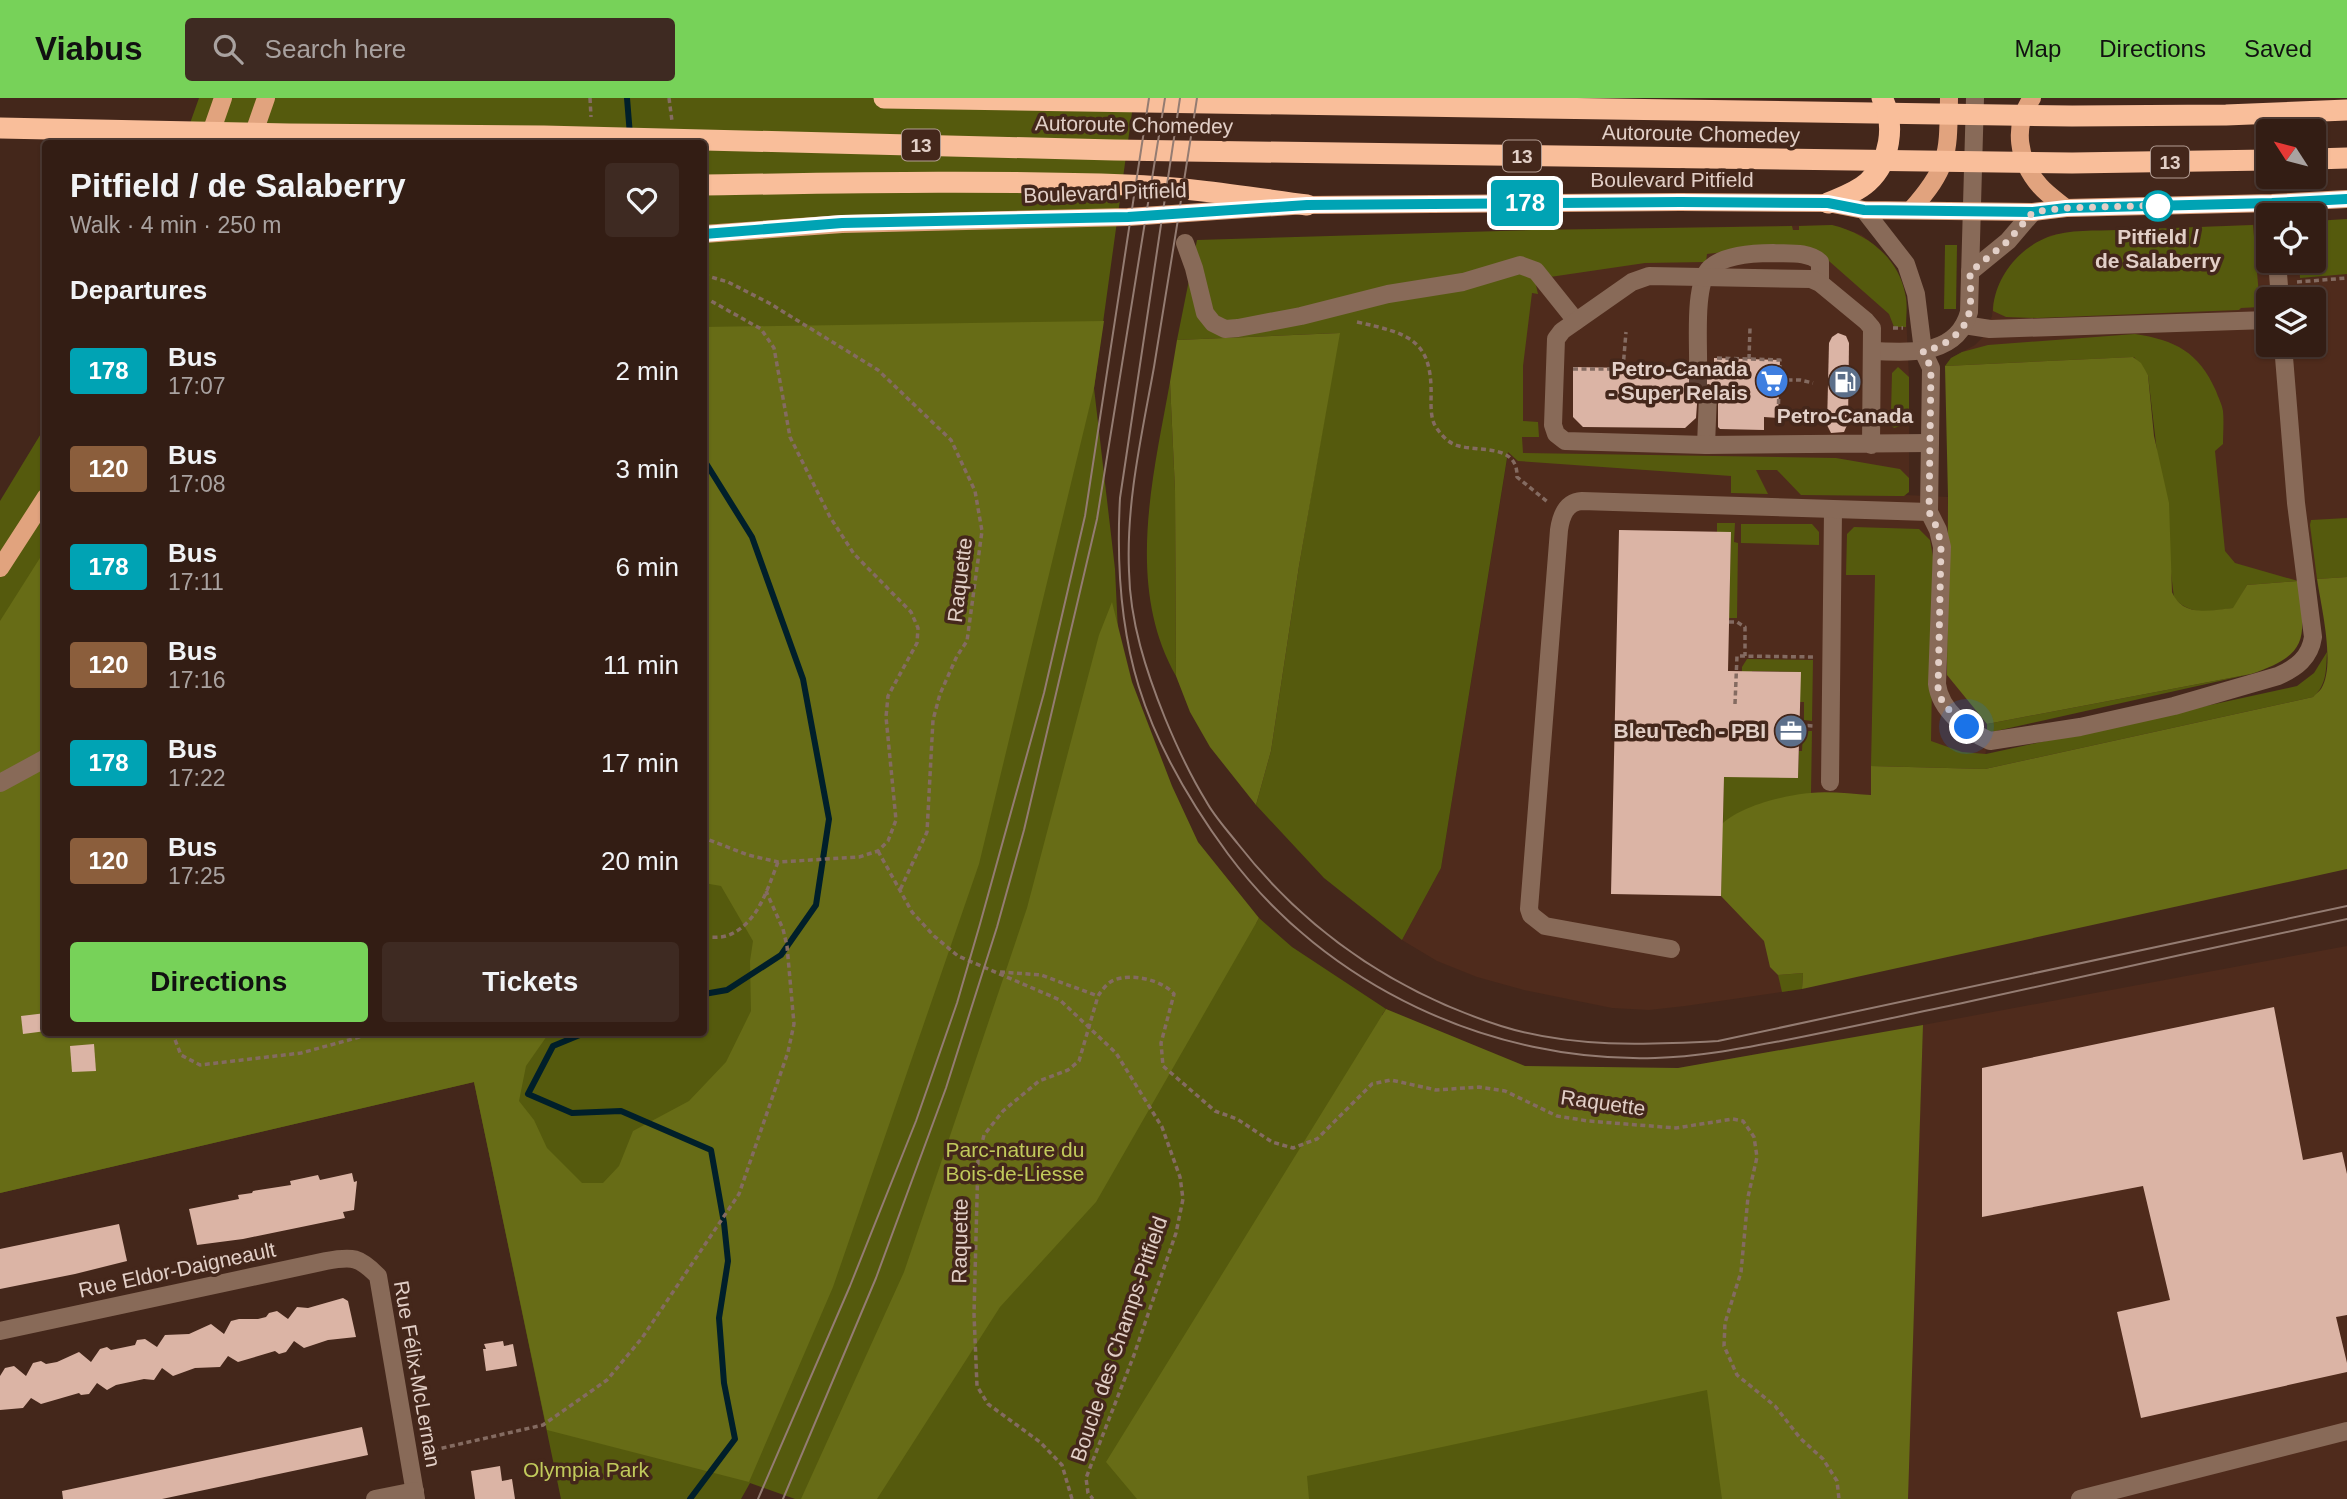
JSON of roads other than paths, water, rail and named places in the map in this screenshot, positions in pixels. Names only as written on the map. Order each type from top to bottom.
[{"type":"highway","name":"Autoroute Chomedey","points":[[884,98],[2072,116],[2226,115],[2347,110]]},
{"type":"highway","points":[[1828,203],[1867,182],[1882,162],[1888,145],[1890,124],[1882,98]]},
{"type":"highway","name":"Autoroute Chomedey","points":[[8,128],[691,140]]},
{"type":"highway","points":[[8,128],[80,140]]},
{"type":"highway","name":"Autoroute Chomedey","points":[[707,140],[1114,150],[1832,160],[2072,163],[2256,160]]},
{"type":"highway","points":[[2326,159],[2347,158]]},
{"type":"highway","points":[[707,186],[1108,185],[1204,202],[1307,205]]},
{"type":"main road","points":[[208,140],[223,98]]},
{"type":"main road","points":[[251,140],[266,98]]},
{"type":"main road","points":[[1911,210],[1932,187],[1944,161],[1950,98]]},
{"type":"main road","points":[[2032,98],[2020,122],[2019,139],[2023,158],[2041,187],[2066,208]]},
{"type":"main road","name":"Boulevard Pitfield","points":[[2317,203],[2347,199]]},
{"type":"main road","name":"Boulevard Pitfield","points":[[707,234],[855,223],[1103,218],[1204,202]]},
{"type":"main road","name":"Boulevard Pitfield","points":[[1307,205],[1680,202],[1828,203],[1864,210],[2033,212],[2066,208],[2256,209]]},
{"type":"main road","points":[[0,568],[42,503]]},
{"type":"street","points":[[1872,351],[1933,349],[1947,342],[1964,325],[1969,312],[1975,98]]},
{"type":"street","points":[[1864,210],[1906,264],[1916,294],[1923,351],[1931,368],[1929,512],[1938,530],[1941,547],[1937,684],[1939,698],[1956,718],[1979,737],[1997,741],[2080,727],[2186,703],[2245,687],[2293,669],[2307,656],[2313,637],[2296,503],[2284,357]]},
{"type":"street","points":[[1970,272],[2008,241],[2033,212]]},
{"type":"street","points":[[1185,243],[1205,313],[1213,323],[1225,328],[1301,316],[1388,294],[1463,282],[1520,264],[1536,271],[1576,321]]},
{"type":"street","points":[[1871,445],[1870,324],[1811,279],[1648,276],[1637,279],[1558,335],[1555,345],[1553,418],[1554,430],[1558,437],[1565,441],[1702,445],[1871,445],[1930,443]]},
{"type":"street","points":[[1703,367],[1710,293],[1705,276]]},
{"type":"street","points":[[1964,325],[1990,329],[2256,320]]},
{"type":"street","points":[[1702,445],[1703,395]]},
{"type":"street","points":[[1671,949],[1545,926],[1531,915],[1529,909],[1541,737],[1559,530],[1563,514],[1571,503],[1582,501],[1929,512]]},
{"type":"street","points":[[1830,782],[1833,510]]},
{"type":"street","points":[[0,783],[42,759]]},
{"type":"street","name":"Rue Eldor-Daigneault","points":[[0,1331],[326,1261],[348,1257],[363,1261]]},
{"type":"street","name":"Rue Félix-McLernan","points":[[363,1261],[378,1276],[415,1495]]},
{"type":"street","points":[[2081,1499],[2347,1431]]},
{"type":"street","points":[[376,1499],[415,1495]]},
{"type":"waterway","points":[[627,98],[630,135]]},
{"type":"waterway","points":[[707,465],[752,537],[803,679],[829,819],[816,905],[781,955],[727,990],[707,993]]},
{"type":"waterway","points":[[577,1036],[553,1046],[528,1094],[572,1113],[621,1111],[711,1150],[728,1261],[719,1318],[724,1383],[735,1439],[690,1499]]},
{"type":"tunnel","points":[[1698,370],[1698,395]]},
{"type":"tram line","points":[[758,1499],[850,1286],[916,1121],[957,1003],[980,924],[1044,693],[1085,516],[1149,98]]},
{"type":"tram line","points":[[783,1499],[876,1278],[946,1088],[997,927],[1024,830],[1097,519],[1165,98]]},
{"type":"tram line","points":[[1180,98],[1120,498],[1121,598],[1128,644],[1139,687],[1154,728],[1198,811],[1228,854],[1268,901],[1313,942],[1363,978],[1417,1007],[1474,1030],[1533,1047],[1594,1056],[1655,1058],[1734,1050],[1828,1032],[2347,919]]},
{"type":"tram line","points":[[1197,98],[1132,494],[1129,545],[1132,609],[1146,664],[1165,718],[1189,771],[1213,812],[1238,844],[1293,904],[1323,931],[1356,955],[1425,995],[1462,1012],[1527,1033],[1609,1043],[1718,1041],[2347,906]]},
{"type":"place","name":"Pitfield / de Salaberry","points":[[2158,206]]},
{"type":"place","name":"Petro-Canada - Super Relais","points":[[1772,381]]},
{"type":"place","name":"Petro-Canada","points":[[1845,382]]},
{"type":"place","name":"Bleu Tech - PBI","points":[[1791,731]]},
{"type":"park label","name":"Parc-nature du Bois-de-Liesse","points":[[1015,1162]]},
{"type":"park label","name":"Olympia Park","points":[[586,1470]]}]
